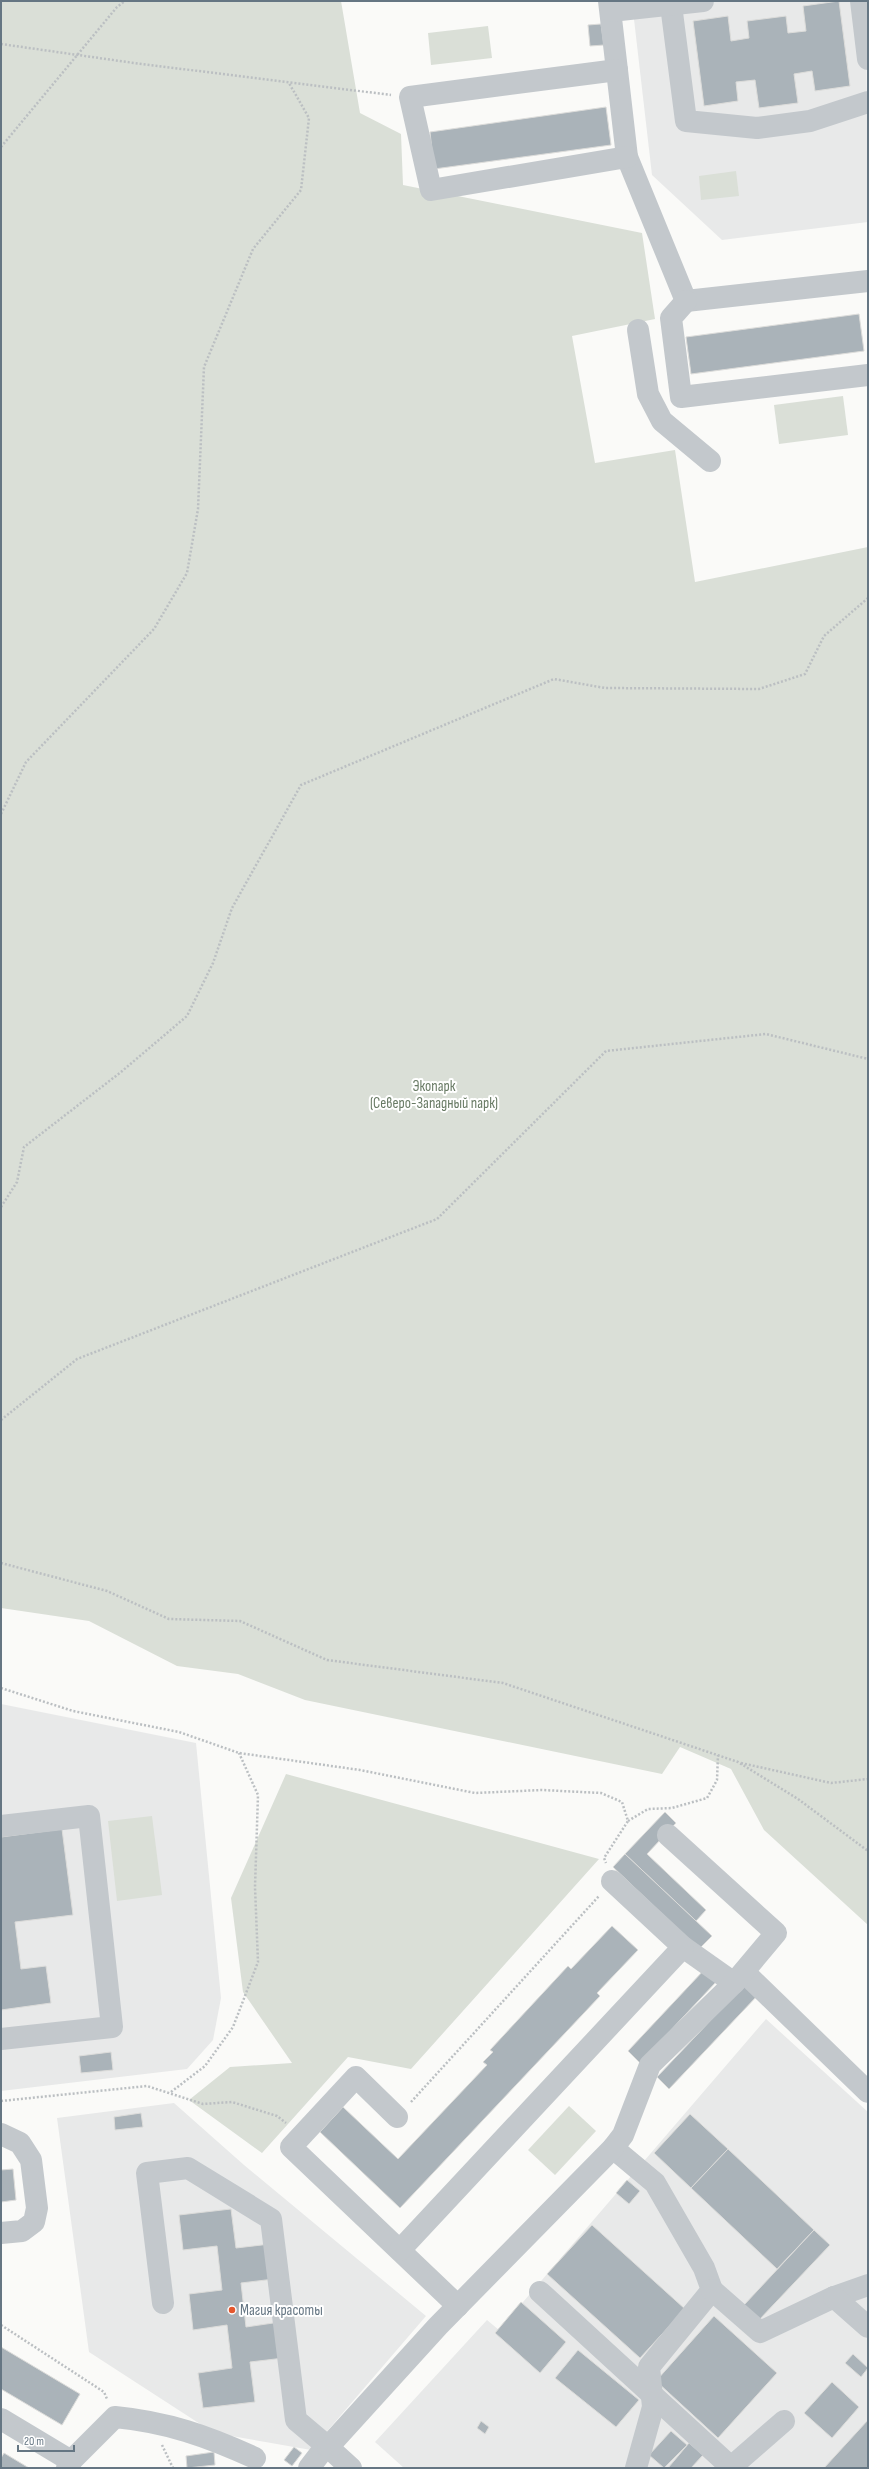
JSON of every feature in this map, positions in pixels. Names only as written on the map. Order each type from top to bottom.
[{"type":"lane","points":[[686,301],[627,157],[610,6],[671,5],[703,1]]},
{"type":"lane","points":[[861,1],[868,59]]},
{"type":"lane","points":[[671,5],[686,121],[757,128],[810,121],[868,102]]},
{"type":"lane","points":[[617,70],[410,97],[431,190],[627,157]]},
{"type":"lane","points":[[681,397],[671,318],[686,301],[868,282]]},
{"type":"lane","points":[[638,330],[648,394],[662,421],[710,460]]},
{"type":"lane","points":[[662,421],[681,397],[868,375]]},
{"type":"lane","points":[[1,1826],[89,1816],[112,2026],[1,2039]]},
{"type":"lane","points":[[319,2457],[458,2306],[613,2148],[623,2135],[650,2065],[739,1977],[776,1933],[668,1835]]},
{"type":"lane","points":[[612,1882],[683,1947],[739,1977],[868,2092]]},
{"type":"lane","points":[[400,2250],[683,1947]]},
{"type":"lane","points":[[397,2117],[356,2077],[291,2146],[458,2306]]},
{"type":"lane","points":[[1,2134],[20,2143],[31,2160],[37,2208],[34,2222],[22,2231],[1,2233]]},
{"type":"lane","points":[[613,2148],[654,2183],[704,2268],[712,2290],[760,2332],[834,2297],[868,2284]]},
{"type":"lane","points":[[163,2303],[147,2173],[188,2168],[271,2219],[296,2420],[319,2457],[351,2468]]},
{"type":"lane","points":[[636,2468],[652,2407],[649,2367],[712,2290]]},
{"type":"lane","points":[[540,2292],[731,2467],[784,2421]]},
{"type":"lane","points":[[834,2297],[868,2326]]},
{"type":"lane","points":[[3,2421],[69,2464],[115,2418],[151,2421],[213,2439],[255,2458]]},
{"type":"path","points":[[1,147],[77,54],[117,7],[125,1]]},
{"type":"path","points":[[1,44],[289,83],[410,97]]},
{"type":"path","points":[[1,814],[26,762],[154,628],[187,573],[198,509],[204,367],[253,249],[301,190],[309,118],[289,83]]},
{"type":"path","points":[[1,1207],[17,1182],[24,1147],[121,1072],[187,1016],[213,963],[232,908],[301,785],[554,679],[605,688],[759,689],[779,683],[805,674],[824,636],[868,598]]},
{"type":"path","points":[[1,1420],[77,1359],[437,1219],[606,1051],[766,1034],[868,1059]]},
{"type":"path","points":[[1,1564],[107,1591],[169,1619],[240,1621],[327,1660],[502,1684],[738,1762],[832,1783],[868,1779]]},
{"type":"path","points":[[1,1688],[73,1711],[179,1732],[238,1753],[360,1770],[475,1792],[542,1790],[601,1793],[622,1802],[628,1821]]},
{"type":"path","points":[[171,2092],[205,2066],[233,2027],[258,1962],[255,1887],[258,1795],[238,1753]]},
{"type":"path","points":[[397,2117],[612,1882],[604,1858],[628,1821],[648,1809],[672,1808],[707,1798],[717,1780],[718,1756]]},
{"type":"path","points":[[738,1762],[798,1799],[868,1851]]},
{"type":"path","points":[[1,2101],[147,2086],[171,2092],[203,2104],[232,2102],[277,2116],[302,2136]]},
{"type":"path","points":[[1,2325],[104,2392],[115,2418]]},
{"type":"shaded area","points":[[866,1],[868,222],[722,240],[652,175],[632,2]]},
{"type":"shaded area","points":[[1,1704],[196,1743],[221,1998],[213,2040],[187,2069],[1,2091]]},
{"type":"shaded area","points":[[766,2019],[868,2112],[868,2468],[404,2468],[375,2442],[487,2320],[499,2330]]},
{"type":"shaded area","points":[[174,2103],[244,2165],[426,2316],[311,2450],[214,2433],[89,2352],[57,2118]]},
{"type":"green space","name":"Экопарк (Северо-Западный парк)","points":[[1,1],[341,1],[360,113],[401,134],[403,185],[642,233],[655,319],[572,336],[595,463],[675,450],[695,582],[868,547],[868,1925],[764,1830],[731,1769],[680,1747],[662,1774],[305,1700],[238,1674],[177,1666],[89,1621],[1,1608]]},
{"type":"green space","points":[[488,26],[492,58],[431,65],[428,33]]},
{"type":"green space","points":[[736,171],[739,196],[701,200],[699,176]]},
{"type":"green space","points":[[843,396],[848,435],[779,444],[774,405]]},
{"type":"green space","points":[[286,1774],[599,1859],[411,2069],[348,2057],[262,2153],[189,2100],[230,2067],[292,2063],[243,1992],[231,1898]]},
{"type":"green space","points":[[152,1816],[162,1895],[117,1901],[108,1821]]},
{"type":"green space","points":[[569,2106],[596,2131],[555,2175],[528,2150]]},
{"type":"building","points":[[839,1],[850,86],[815,91],[812,71],[794,74],[798,103],[759,108],[755,80],[736,82],[738,101],[704,106],[693,21],[728,16],[731,41],[749,38],[747,21],[786,16],[788,33],[806,31],[803,6]]},
{"type":"building","points":[[601,24],[604,45],[590,46],[588,25]]},
{"type":"building","points":[[606,107],[611,145],[434,169],[430,132]]},
{"type":"building","points":[[859,314],[864,351],[691,374],[686,337]]},
{"type":"building","points":[[665,1812],[676,1823],[647,1854],[706,1910],[696,1921],[625,1854]]},
{"type":"building","points":[[62,1829],[73,1915],[15,1922],[21,1969],[46,1966],[51,2003],[1,2010],[1,1837]]},
{"type":"building","points":[[625,1854],[712,1936],[699,1949],[613,1867]]},
{"type":"building","points":[[612,1926],[638,1950],[597,1993],[600,1996],[400,2208],[320,2132],[343,2107],[398,2159],[487,2065],[483,2062],[493,2052],[490,2050],[568,1966],[571,1969]]},
{"type":"building","points":[[704,1970],[716,1982],[640,2063],[628,2051]]},
{"type":"building","points":[[746,1983],[758,1995],[669,2089],[657,2077]]},
{"type":"building","points":[[111,2052],[113,2070],[81,2073],[79,2056]]},
{"type":"building","points":[[141,2113],[143,2127],[115,2130],[114,2117]]},
{"type":"building","points":[[690,2114],[728,2149],[691,2188],[654,2153]]},
{"type":"building","points":[[728,2149],[814,2230],[777,2269],[691,2188]]},
{"type":"building","points":[[13,2169],[16,2200],[1,2202],[1,2170]]},
{"type":"building","points":[[627,2180],[640,2191],[629,2204],[616,2193]]},
{"type":"building","points":[[231,2209],[236,2248],[270,2244],[274,2279],[241,2283],[246,2327],[280,2322],[284,2358],[250,2362],[255,2402],[203,2408],[198,2373],[232,2368],[227,2325],[193,2330],[189,2294],[222,2290],[217,2246],[183,2250],[179,2215]]},
{"type":"building","points":[[592,2225],[685,2309],[640,2358],[547,2274]]},
{"type":"building","points":[[814,2230],[830,2245],[759,2320],[744,2305]]},
{"type":"building","points":[[521,2302],[566,2342],[540,2373],[495,2333]]},
{"type":"building","points":[[714,2316],[777,2373],[718,2438],[656,2381]]},
{"type":"building","points":[[1,2347],[80,2394],[62,2425],[1,2389]]},
{"type":"building","points":[[578,2350],[639,2400],[616,2427],[555,2378]]},
{"type":"building","points":[[853,2354],[868,2368],[861,2377],[845,2363]]},
{"type":"building","points":[[832,2382],[859,2407],[832,2438],[804,2413]]},
{"type":"building","points":[[868,2420],[868,2468],[824,2468]]},
{"type":"building","points":[[481,2421],[489,2427],[485,2434],[477,2428]]},
{"type":"building","points":[[671,2431],[687,2445],[664,2468],[649,2455]]},
{"type":"building","points":[[689,2443],[703,2455],[691,2468],[668,2468]]},
{"type":"building","points":[[294,2447],[302,2453],[292,2466],[284,2460]]},
{"type":"building","points":[[214,2452],[215,2465],[187,2468],[186,2456]]},
{"type":"building","points":[[4,2453],[29,2468],[1,2468],[1,2458]]},
{"type":"place","name":"Магия красоты","points":[[232,2310]]}]
